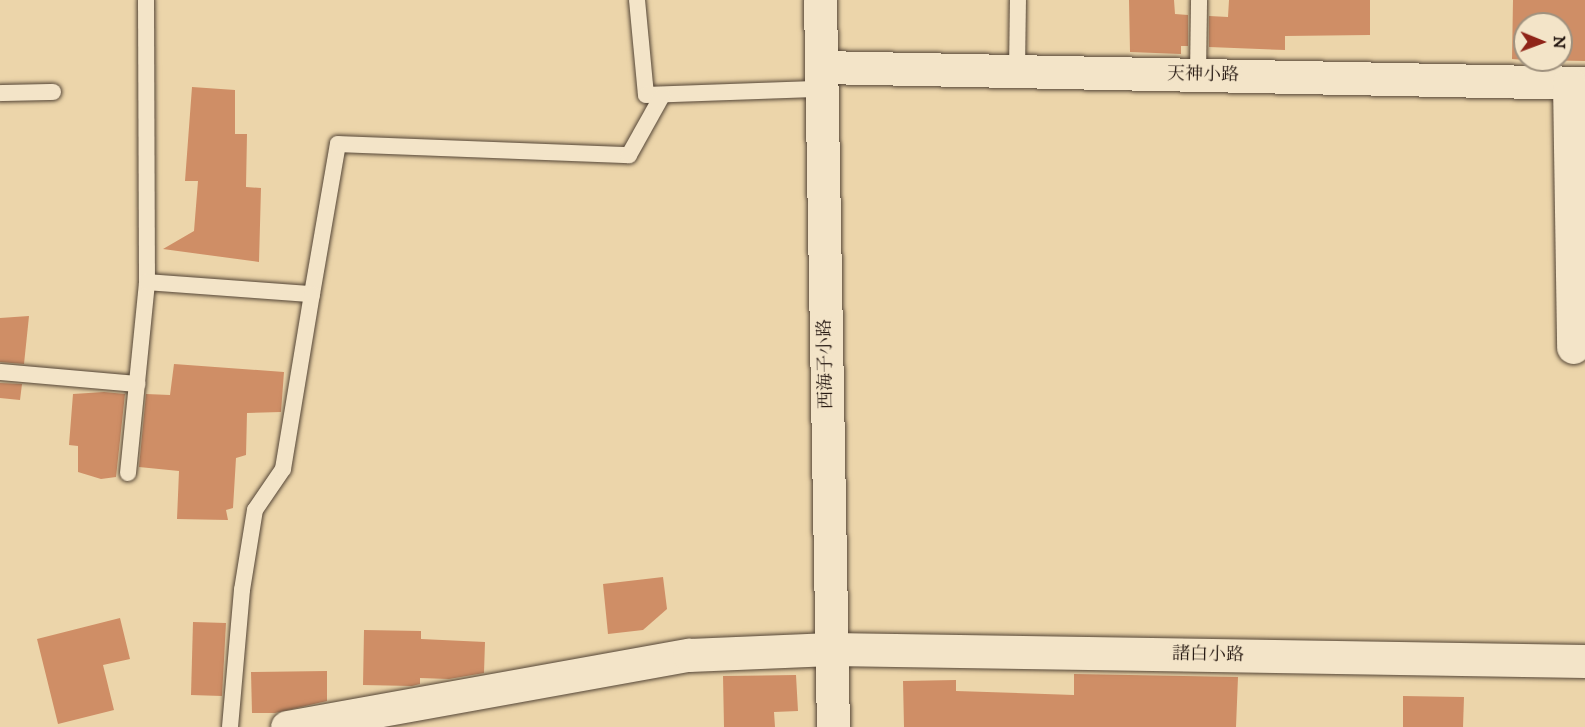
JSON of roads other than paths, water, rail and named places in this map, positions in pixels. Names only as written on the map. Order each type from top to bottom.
[{"type":"street","name":"西海子小路","points":[[820,0],[833,727]]},
{"type":"street","name":"天神小路","points":[[821,78],[1017,70],[1577,83]]},
{"type":"street","points":[[1573,347],[1577,83]]},
{"type":"street","name":"諸白小路","points":[[287,727],[689,655],[831,649],[1585,661]]},
{"type":"lane","points":[[128,473],[147,282],[146,0]]},
{"type":"lane","points":[[637,0],[646,95],[662,96],[821,78]]},
{"type":"lane","points":[[1017,70],[1018,0]]},
{"type":"lane","points":[[1198,75],[1199,0]]},
{"type":"lane","points":[[0,93],[53,92]]},
{"type":"lane","points":[[230,727],[242,590],[255,510],[283,469],[338,144],[629,154],[662,96]]},
{"type":"lane","points":[[147,282],[312,294]]},
{"type":"lane","points":[[0,372],[137,384]]}]
